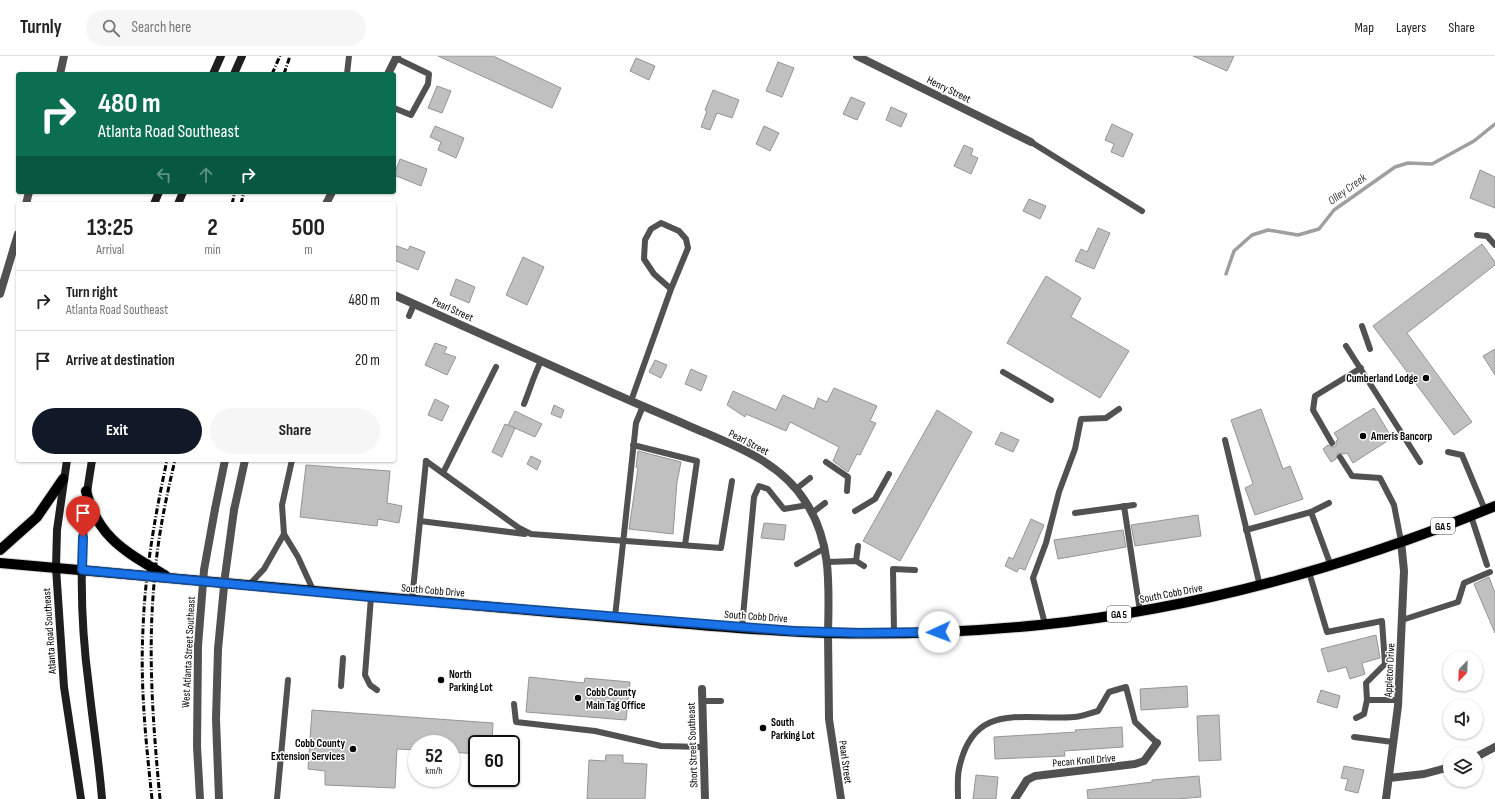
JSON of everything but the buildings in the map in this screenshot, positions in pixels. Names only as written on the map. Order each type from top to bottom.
[{"type":"main road","points":[[214,72],[220,56]]},
{"type":"main road","points":[[235,72],[242,56]]},
{"type":"main road","name":"Atlanta Road Southeast","points":[[67,462],[57,530],[56,568],[64,687],[81,799]]},
{"type":"main road","points":[[92,462],[86,491],[82,570],[85,652],[102,799]]},
{"type":"main road","points":[[0,550],[37,517],[64,479]]},
{"type":"main road","points":[[86,491],[92,513],[102,529],[130,553],[168,578]]},
{"type":"main road","name":"South Cobb Drive","points":[[0,563],[371,597],[742,627],[828,633],[926,632],[1045,624],[1140,611],[1196,601],[1260,586],[1331,566],[1492,509]]},
{"type":"street","points":[[60,72],[64,56]]},
{"type":"street","name":"Henry Street","points":[[857,56],[1031,142]]},
{"type":"street","points":[[389,72],[396,57]]},
{"type":"street","points":[[0,294],[16,241]]},
{"type":"street","name":"Pearl Street","points":[[396,296],[747,451],[777,470],[796,489],[812,513],[825,548],[828,562],[829,719],[841,799]]},
{"type":"street","name":"West Atlanta Street Southeast","points":[[200,799],[197,746],[198,646],[204,570],[224,462]]},
{"type":"street","points":[[219,799],[216,719],[218,649],[225,576],[234,510],[245,462]]},
{"type":"street","name":"Appleton Drive","points":[[1386,799],[1398,700],[1404,571],[1401,541]]},
{"type":"street","name":"Short Street Southeast","points":[[702,689],[705,799]]},
{"type":"street","name":"Pecan Knoll Drive","points":[[1015,799],[1027,780],[1035,776],[1135,764],[1144,761],[1158,743]]},
{"type":"street","points":[[1483,753],[1495,746]]},
{"type":"street","points":[[1389,778],[1424,774],[1443,769]]},
{"type":"lane","points":[[347,72],[349,56]]},
{"type":"lane","points":[[396,57],[429,74],[428,84],[411,115],[396,109]]},
{"type":"lane","points":[[1031,142],[1142,211]]},
{"type":"lane","points":[[631,401],[671,289],[688,248],[686,239],[679,231],[662,223],[651,229],[645,240],[644,260],[654,274],[671,289]]},
{"type":"lane","points":[[1477,235],[1487,236],[1495,245]]},
{"type":"lane","points":[[409,316],[414,304]]},
{"type":"lane","points":[[1362,326],[1370,349]]},
{"type":"lane","points":[[1346,346],[1420,462]]},
{"type":"lane","points":[[524,404],[531,387],[533,375],[541,361]]},
{"type":"lane","points":[[443,473],[496,367]]},
{"type":"lane","points":[[1332,443],[1313,410],[1315,396],[1361,368]]},
{"type":"lane","points":[[1003,372],[1051,400]]},
{"type":"lane","points":[[615,617],[633,445],[636,423],[643,406]]},
{"type":"lane","points":[[1045,624],[1034,578],[1046,543],[1059,492],[1075,449],[1081,419],[1106,418],[1119,409]]},
{"type":"lane","points":[[1225,440],[1260,586]]},
{"type":"lane","points":[[633,445],[697,461],[685,545]]},
{"type":"lane","points":[[1448,452],[1462,455],[1492,509]]},
{"type":"lane","points":[[1340,457],[1352,476],[1380,478],[1394,505],[1401,541]]},
{"type":"lane","points":[[412,600],[426,461],[519,528],[531,534]]},
{"type":"lane","points":[[292,462],[282,505],[284,534],[298,557],[314,592]]},
{"type":"lane","points":[[826,462],[848,477],[847,491]]},
{"type":"lane","points":[[855,511],[875,499],[889,474]]},
{"type":"lane","points":[[796,489],[810,478]]},
{"type":"lane","points":[[420,521],[531,534],[721,548],[732,481]]},
{"type":"lane","points":[[742,627],[754,497],[759,486],[768,489],[784,509],[808,505]]},
{"type":"lane","points":[[812,513],[825,503]]},
{"type":"lane","points":[[1246,530],[1312,512],[1329,503]]},
{"type":"lane","points":[[1075,513],[1134,505]]},
{"type":"lane","points":[[1124,506],[1140,611]]},
{"type":"lane","points":[[1312,512],[1331,566]]},
{"type":"lane","points":[[1471,516],[1486,565]]},
{"type":"lane","points":[[249,586],[264,569],[284,534]]},
{"type":"lane","points":[[856,561],[858,546]]},
{"type":"lane","points":[[797,564],[825,548]]},
{"type":"lane","points":[[828,562],[856,561],[864,566]]},
{"type":"lane","points":[[894,633],[893,569],[915,570]]},
{"type":"lane","points":[[1309,572],[1327,632],[1382,621],[1384,664],[1366,683],[1364,714],[1356,718]]},
{"type":"lane","points":[[1402,620],[1458,602],[1464,583],[1490,572]]},
{"type":"lane","points":[[371,597],[366,678],[372,687],[377,690]]},
{"type":"lane","points":[[340,686],[343,658]]},
{"type":"lane","points":[[278,799],[288,680]]},
{"type":"lane","points":[[958,799],[959,769],[970,738],[989,722],[1014,716],[1075,717],[1098,712],[1109,692],[1126,687],[1135,722],[1158,743]]},
{"type":"lane","points":[[702,700],[721,701]]},
{"type":"lane","points":[[1366,700],[1398,700]]},
{"type":"lane","points":[[514,704],[516,722],[595,731],[661,746],[703,747]]},
{"type":"lane","points":[[1354,737],[1394,742]]},
{"type":"waterway","name":"Olley Creek","points":[[1226,274],[1234,251],[1252,235],[1268,230],[1298,235],[1319,229],[1334,210],[1395,167],[1408,163],[1432,164],[1474,141],[1495,124]]},
{"type":"railway","points":[[273,72],[280,56]]},
{"type":"railway","points":[[285,72],[290,56]]},
{"type":"railway","points":[[232,202],[234,194]]},
{"type":"railway","points":[[242,202],[244,194]]},
{"type":"railway","points":[[152,799],[143,693],[142,650],[144,608],[151,544],[167,462]]},
{"type":"railway","points":[[160,799],[155,743],[151,630],[156,560],[160,531],[175,462]]},
{"type":"place","name":"Cumberland Lodge","points":[[1426,378]]},
{"type":"place","name":"Ameris Bancorp","points":[[1363,436]]},
{"type":"place","name":"North Parking Lot","points":[[441,680]]},
{"type":"place","name":"Cobb County Main Tag Office","points":[[578,698]]},
{"type":"place","name":"South Parking Lot","points":[[763,728]]},
{"type":"place","name":"Cobb County Extension Services","points":[[353,749]]},
{"type":"route","points":[[83,537],[82,570],[371,597],[793,631],[828,633],[939,632]]}]
